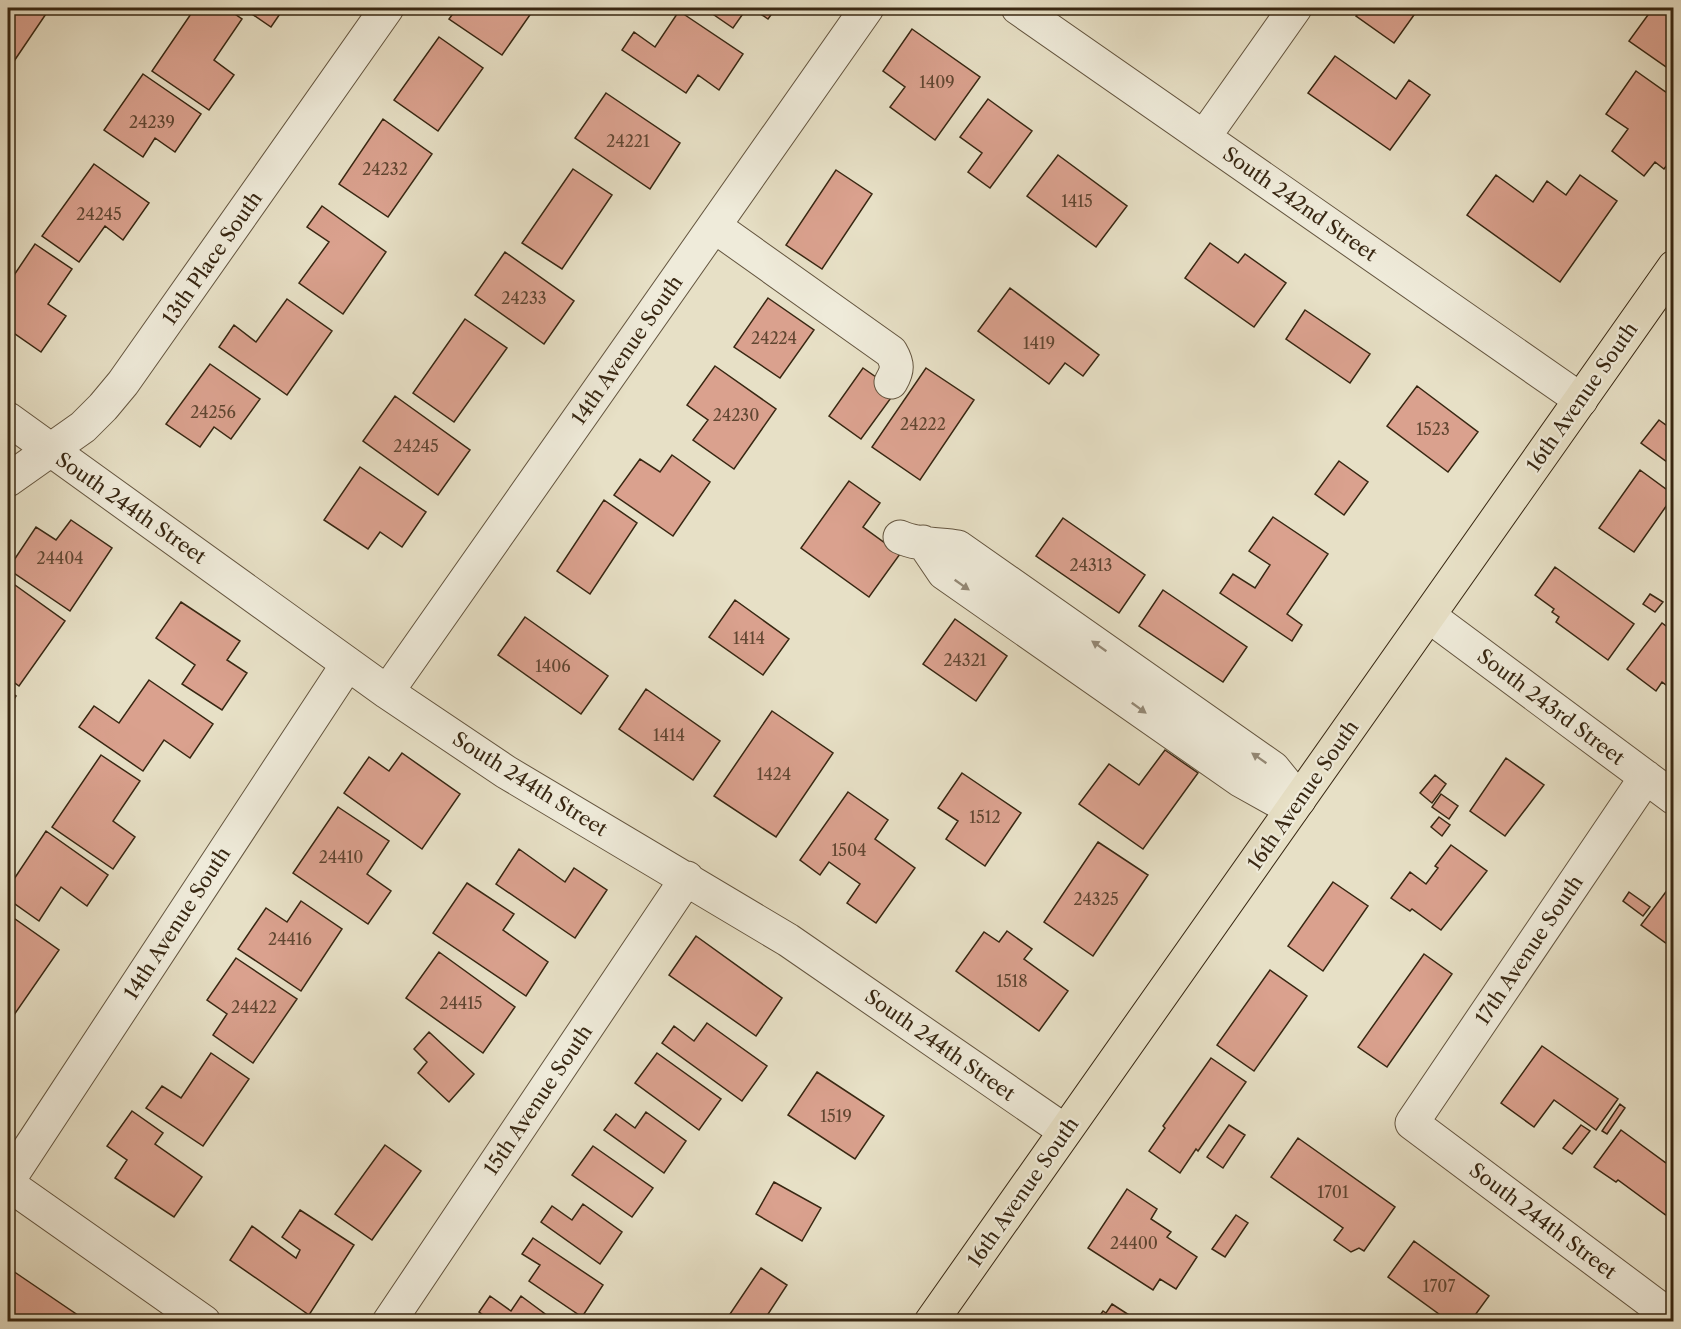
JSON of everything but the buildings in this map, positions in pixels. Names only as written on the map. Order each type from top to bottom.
[{"type":"main road","name":"16th Avenue South","points":[[931,1322],[1674,267]]},
{"type":"street","name":"13th Place South","points":[[8,480],[51,451],[90,420],[123,383],[387,8]]},
{"type":"street","name":"14th Avenue South","points":[[387,693],[867,8]]},
{"type":"street","name":"South 242nd Street","points":[[1018,8],[1581,400]]},
{"type":"street","points":[[1204,137],[1295,8]]},
{"type":"street","points":[[714,226],[891,352],[897,362],[891,382]]},
{"type":"street","name":"South 244th Street","points":[[8,419],[387,693],[506,772],[788,940],[1065,1131]]},
{"type":"street","points":[[911,540],[958,547],[1273,768],[1295,805]]},
{"type":"street","name":"South 243rd Street","points":[[1428,616],[1674,798]]},
{"type":"street","name":"14th Avenue South","points":[[8,1183],[347,665]]},
{"type":"street","name":"17th Avenue South","points":[[1412,1123],[1646,777]]},
{"type":"street","name":"15th Avenue South","points":[[389,1322],[687,878]]},
{"type":"street","name":"South 244th Street","points":[[1412,1123],[1674,1319]]},
{"type":"street","points":[[8,1183],[204,1322]]}]
